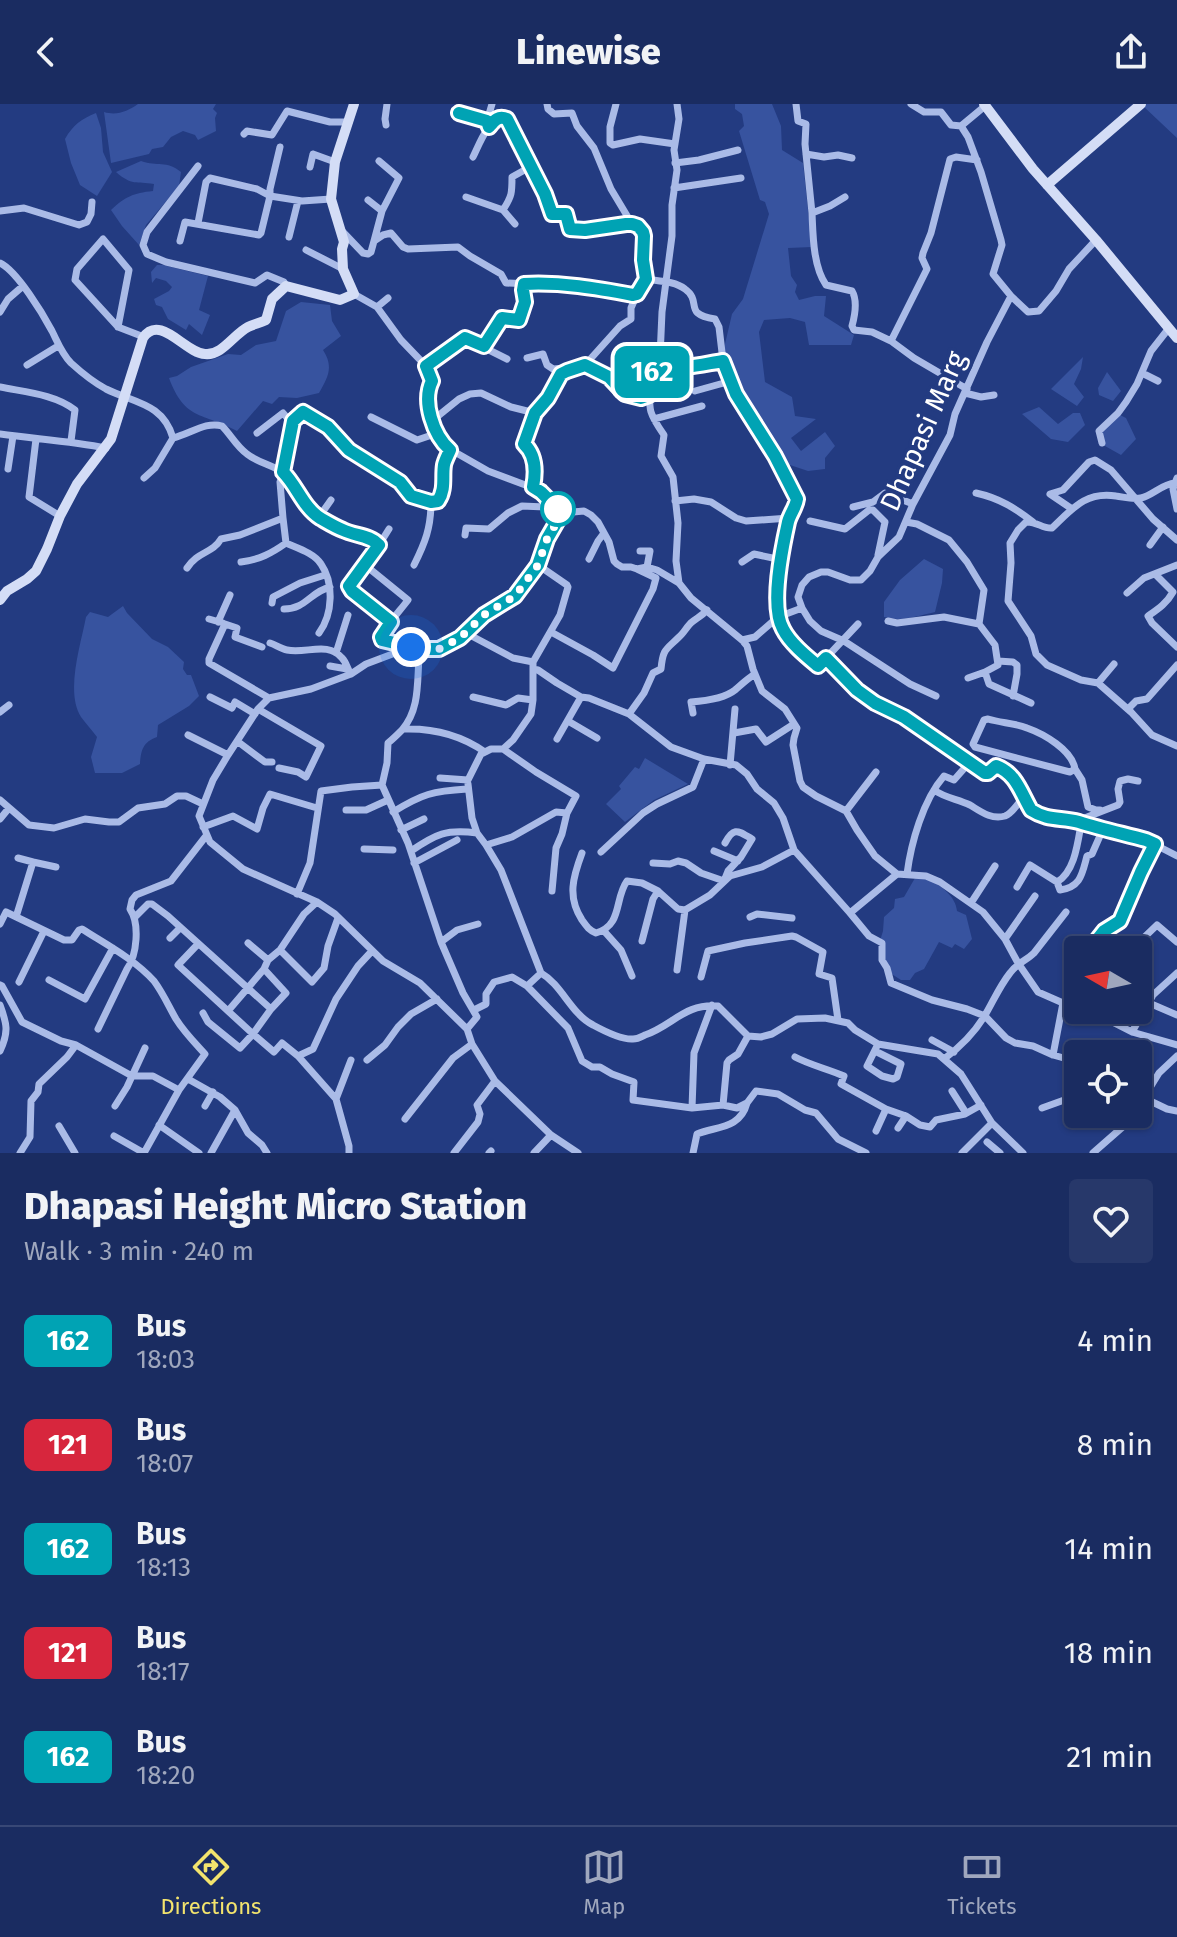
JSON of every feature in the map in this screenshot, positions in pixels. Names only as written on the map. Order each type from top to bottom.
[{"type":"street","points":[[354,104],[335,162],[331,199],[344,242],[343,269],[354,294],[377,307],[401,340],[426,366],[432,381],[427,390],[427,401],[440,440],[450,450],[496,475],[533,487],[562,513],[584,511],[598,522],[617,564],[656,578],[615,667],[551,632]]},
{"type":"street","points":[[386,125],[387,104]]},
{"type":"street","points":[[473,157],[488,124],[492,104]]},
{"type":"street","points":[[533,487],[532,451],[524,444],[535,413],[548,398],[561,374],[585,365],[620,326],[631,319],[631,308],[646,279],[643,232],[632,224],[611,189],[594,148],[577,126],[572,113],[554,114],[547,104]]},
{"type":"street","points":[[616,104],[610,127],[610,143],[640,139],[675,144]]},
{"type":"street","points":[[658,366],[677,170],[677,104]]},
{"type":"street","points":[[796,104],[798,121],[808,127],[805,144],[822,281],[854,294],[854,330],[872,332],[891,341],[966,391],[981,397],[994,395]]},
{"type":"street","points":[[911,104],[924,112],[941,112],[951,125],[961,126],[984,105],[1045,183],[1174,332],[1151,351],[1126,403],[1099,431],[1102,443]]},
{"type":"street","points":[[1045,183],[1141,104]]},
{"type":"street","points":[[244,134],[247,131],[272,135],[287,111],[330,122],[348,122]]},
{"type":"street","points":[[459,113],[488,124]]},
{"type":"street","points":[[488,124],[500,118],[507,119],[552,214],[566,214],[570,229],[632,224]]},
{"type":"street","points":[[961,126],[977,160],[998,226],[1002,245],[993,274],[1028,312],[1039,311],[1069,269],[1096,240]]},
{"type":"street","points":[[180,241],[185,222],[259,235],[280,147]]},
{"type":"street","points":[[675,163],[738,150]]},
{"type":"street","points":[[310,167],[313,154],[335,162]]},
{"type":"street","points":[[806,154],[852,158]]},
{"type":"street","points":[[891,341],[927,269],[923,253],[950,159],[977,160]]},
{"type":"street","points":[[341,229],[364,253],[371,252],[382,211],[399,178],[379,161]]},
{"type":"street","points":[[198,166],[147,232],[143,245],[147,254],[166,262],[255,283],[267,275],[284,282],[286,286],[340,300],[354,294]]},
{"type":"street","points":[[503,210],[513,190],[512,177],[530,167]]},
{"type":"street","points":[[198,223],[206,182],[210,178],[298,201],[331,199]]},
{"type":"street","points":[[674,188],[741,178]]},
{"type":"street","points":[[466,197],[503,210],[515,224]]},
{"type":"street","points":[[812,213],[845,197]]},
{"type":"street","points":[[368,200],[382,211]]},
{"type":"street","points":[[289,237],[298,201]]},
{"type":"street","points":[[0,211],[24,208],[79,225],[87,222],[92,202]]},
{"type":"street","points":[[374,241],[391,233],[408,249],[458,247],[501,274],[504,282],[575,285],[637,294]]},
{"type":"street","points":[[118,327],[129,270],[103,239],[77,269],[75,280],[118,327],[144,337]]},
{"type":"street","points":[[306,250],[343,269]]},
{"type":"street","points":[[0,263],[12,271],[23,286],[68,360],[88,379],[162,416],[173,438]]},
{"type":"street","points":[[646,279],[667,282],[689,292],[699,316],[715,319],[719,327],[723,361],[736,394],[793,488],[797,504],[789,518],[778,573],[778,617],[783,629],[818,666],[858,624]]},
{"type":"street","points":[[484,346],[500,319],[521,319],[525,302],[524,284]]},
{"type":"street","points":[[0,312],[8,299],[23,286]]},
{"type":"street","points":[[0,600],[7,591],[36,571],[60,516],[85,473],[111,439],[147,333],[161,330],[192,350],[210,355],[245,328],[266,320],[272,299],[286,286]]},
{"type":"street","name":"Dhapasi Marg","points":[[802,608],[798,597],[809,577],[828,572],[850,580],[861,580],[878,557],[899,537],[950,435],[955,414],[1011,296]]},
{"type":"street","points":[[377,307],[388,298]]},
{"type":"street","points":[[426,366],[465,338],[507,359]]},
{"type":"street","points":[[27,365],[58,346]]},
{"type":"street","points":[[616,383],[617,369],[625,349]]},
{"type":"street","points":[[527,358],[543,354],[547,365],[553,369],[576,368]]},
{"type":"street","points":[[679,583],[673,477],[661,456],[664,435],[648,403],[650,376],[658,366],[686,369],[723,361]]},
{"type":"street","points":[[585,365],[609,377],[625,394],[641,398],[649,395]]},
{"type":"street","points":[[1142,373],[1158,381]]},
{"type":"street","points":[[695,391],[731,381]]},
{"type":"street","points":[[0,387],[53,398],[70,406],[75,410],[71,441]]},
{"type":"street","points":[[433,420],[459,399],[481,393],[511,407],[535,413]]},
{"type":"street","points":[[654,419],[702,406]]},
{"type":"street","points":[[286,543],[280,482],[293,421],[303,412],[328,427],[349,450],[400,482],[411,496],[431,502],[438,501],[442,495],[443,467],[450,450]]},
{"type":"street","points":[[257,433],[283,413],[293,421]]},
{"type":"street","points":[[371,417],[417,440],[438,433]]},
{"type":"street","points":[[144,478],[155,468],[173,438],[210,424],[219,424],[247,454],[263,465],[283,472],[299,496],[319,517],[345,531],[375,540],[379,545]]},
{"type":"street","points":[[0,434],[106,448]]},
{"type":"street","points":[[8,469],[13,436]]},
{"type":"street","points":[[36,439],[29,497],[60,516]]},
{"type":"street","points":[[1072,509],[1050,494],[1063,490],[1089,462],[1095,460],[1111,470],[1153,519],[1177,540]]},
{"type":"street","points":[[976,493],[1006,502],[1047,529],[1083,501],[1096,495],[1138,499],[1176,481]]},
{"type":"street","points":[[1176,481],[1173,489],[1177,509]]},
{"type":"street","points":[[853,507],[873,502],[885,493],[913,504]]},
{"type":"street","points":[[675,501],[694,499],[711,502],[746,521],[789,518]]},
{"type":"street","points":[[319,517],[331,500]]},
{"type":"street","points":[[414,565],[426,543],[431,502]]},
{"type":"street","points":[[465,535],[466,528],[489,529],[522,506],[545,507],[550,503]]},
{"type":"street","points":[[810,521],[845,529],[873,510],[885,522],[878,557]]},
{"type":"street","points":[[365,565],[408,600],[382,633],[382,640],[420,649],[439,649],[515,596],[538,565],[547,539],[562,513]]},
{"type":"street","points":[[187,568],[196,557],[215,547],[221,539],[283,518]]},
{"type":"street","points":[[906,522],[917,524],[949,540],[967,562],[984,590],[979,624]]},
{"type":"street","points":[[1033,522],[1026,522],[1012,538],[1008,601],[1031,636],[1036,654],[1047,665],[1081,680],[1098,683],[1152,735],[1177,746]]},
{"type":"street","points":[[1150,545],[1163,527]]},
{"type":"street","points":[[389,529],[349,586],[391,622]]},
{"type":"street","points":[[589,559],[604,533]]},
{"type":"street","points":[[241,562],[270,555],[286,543]]},
{"type":"street","points":[[286,543],[320,562],[330,587],[327,616],[319,633]]},
{"type":"street","points":[[640,551],[650,551],[647,567]]},
{"type":"street","points":[[742,562],[754,554],[782,560]]},
{"type":"street","points":[[503,749],[531,714],[533,666],[560,615],[568,587],[538,565]]},
{"type":"street","points":[[1127,593],[1144,578],[1177,565]]},
{"type":"street","points":[[637,569],[647,567],[657,570],[679,583],[691,598],[747,646],[762,691],[785,709],[797,728],[793,745],[803,787],[846,811],[875,856],[897,874],[926,876],[940,882],[983,912],[1005,939],[1038,992],[1063,1003],[1053,1055]]},
{"type":"street","points":[[1155,574],[1173,592],[1170,599],[1148,616],[1177,647]]},
{"type":"street","points":[[272,603],[273,597],[325,575]]},
{"type":"street","points":[[284,609],[295,609],[318,591],[330,587]]},
{"type":"street","points":[[230,595],[209,663],[269,698]]},
{"type":"street","points":[[742,640],[755,637],[778,617],[802,608],[814,626],[936,696]]},
{"type":"street","points":[[629,714],[653,673],[661,669],[665,649],[707,610]]},
{"type":"street","points":[[336,653],[348,615]]},
{"type":"street","points":[[888,621],[897,623],[944,617],[979,624],[995,645],[998,665],[968,678]]},
{"type":"street","points":[[209,619],[237,628],[235,637],[288,650],[303,652],[316,648],[336,653],[345,661],[349,672]]},
{"type":"street","points":[[466,633],[533,666],[581,697],[629,714],[671,747],[704,759],[736,765],[774,803],[783,818],[794,850],[873,940],[882,943],[882,960],[891,983],[932,1000],[985,1016],[1015,1043],[1064,1058]]},
{"type":"street","points":[[411,647],[311,689],[269,698],[257,711],[213,780],[199,816],[210,842],[243,869],[317,902],[354,931],[387,965],[420,983],[467,1029],[472,1044],[495,1081],[551,1135],[577,1153]]},
{"type":"street","points":[[420,649],[418,693],[403,729],[388,743],[382,785],[411,851],[441,942],[477,1017],[467,1029]]},
{"type":"street","points":[[826,658],[857,690],[904,717],[985,773],[996,766],[1000,755]]},
{"type":"street","points":[[998,661],[1017,665],[1013,696]]},
{"type":"street","points":[[1098,683],[1114,664]]},
{"type":"street","points":[[1129,710],[1136,701],[1147,699],[1177,665]]},
{"type":"street","points":[[330,666],[349,672]]},
{"type":"street","points":[[985,672],[989,684],[1031,703]]},
{"type":"street","points":[[693,713],[691,702],[723,696],[755,674]]},
{"type":"street","points":[[210,697],[232,708],[235,702],[257,711],[321,746],[306,777],[265,762],[237,741]]},
{"type":"street","points":[[473,697],[506,705],[518,698],[533,700]]},
{"type":"street","points":[[557,739],[581,697]]},
{"type":"street","points":[[0,712],[9,705]]},
{"type":"street","points":[[730,765],[735,709]]},
{"type":"street","points":[[1075,769],[1070,772],[973,746],[984,720],[988,719],[1037,732],[1068,752],[1082,780],[1088,807],[1104,810]]},
{"type":"street","points":[[568,721],[597,738]]},
{"type":"street","points":[[734,733],[756,729],[766,742],[794,724]]},
{"type":"street","points":[[403,729],[418,728],[457,736],[485,752]]},
{"type":"street","points":[[188,735],[228,755]]},
{"type":"street","points":[[552,891],[556,848],[576,796],[503,749],[491,749],[481,754],[468,785],[477,833],[501,870],[541,973],[587,1021],[611,1034],[633,1039],[656,1032],[695,1007],[712,1005],[718,1006],[748,1036],[772,1034],[797,1019],[838,1020],[848,1023],[901,1064],[897,1077],[882,1076],[867,1066],[876,1047]]},
{"type":"street","points":[[601,852],[643,813],[693,787],[704,759]]},
{"type":"street","points":[[907,874],[909,856],[934,790],[944,776],[952,780],[957,778],[969,763]]},
{"type":"street","points":[[996,766],[1011,774],[1031,810],[1042,817],[1081,823],[1146,840],[1177,856]]},
{"type":"street","points":[[846,811],[876,772]]},
{"type":"street","points":[[440,778],[468,785]]},
{"type":"street","points":[[1057,882],[1064,878],[1070,866],[1084,817],[1120,802],[1120,781],[1138,781]]},
{"type":"street","points":[[297,894],[310,863],[321,791],[382,785]]},
{"type":"street","points":[[393,812],[418,796],[468,785]]},
{"type":"street","points":[[934,790],[972,806],[977,812],[1002,817],[1008,815],[1024,798]]},
{"type":"street","points":[[203,827],[233,816],[257,829],[270,794],[317,808]]},
{"type":"street","points":[[0,800],[29,825],[54,828],[85,819],[119,822],[138,808],[165,804],[177,796],[186,796],[203,804]]},
{"type":"street","points":[[346,810],[366,810],[388,800]]},
{"type":"street","points":[[0,819],[9,808]]},
{"type":"street","points":[[486,845],[512,837],[556,812],[567,813]]},
{"type":"street","points":[[401,830],[424,819]]},
{"type":"street","points":[[1017,887],[1030,865],[1057,882],[1060,890],[1073,887],[1079,881],[1087,856],[1092,854],[1103,829]]},
{"type":"street","points":[[411,851],[445,832],[460,830],[477,833]]},
{"type":"street","points":[[724,881],[752,839],[737,831],[730,834],[725,843]]},
{"type":"street","points":[[98,1029],[133,961],[136,933],[135,917],[130,909],[132,900],[136,895],[171,881],[206,836]]},
{"type":"street","points":[[414,863],[457,840]]},
{"type":"street","points":[[1100,936],[1120,921],[1155,844]]},
{"type":"street","points":[[364,849],[393,850]]},
{"type":"street","points":[[582,853],[572,894],[576,910],[590,930],[596,933],[610,926],[627,881],[642,883],[658,891],[678,909],[685,910],[710,895],[735,874],[762,867],[794,850]]},
{"type":"street","points":[[714,851],[738,861]]},
{"type":"street","points":[[18,858],[56,867]]},
{"type":"street","points":[[16,917],[33,862]]},
{"type":"street","points":[[653,863],[686,863],[701,873],[724,881]]},
{"type":"street","points":[[971,903],[995,866]]},
{"type":"street","points":[[850,913],[897,874]]},
{"type":"street","points":[[642,941],[658,891]]},
{"type":"street","points":[[1005,939],[1035,896]]},
{"type":"street","points":[[228,1011],[264,969],[268,960],[280,950],[304,914],[317,902]]},
{"type":"street","points":[[135,917],[150,904],[168,916],[271,1009]]},
{"type":"street","points":[[677,970],[685,910]]},
{"type":"street","points":[[0,924],[6,912],[64,940],[72,940],[82,929],[113,948],[133,961],[154,981],[178,1022],[205,1054],[179,1090],[144,1153],[114,1136]]},
{"type":"street","points":[[944,1059],[954,1052],[985,1016],[993,997],[1018,963],[1034,953],[1066,912]]},
{"type":"street","points":[[750,917],[757,914],[792,918]]},
{"type":"street","points":[[280,950],[312,982],[324,968],[338,918]]},
{"type":"street","points":[[441,942],[457,930],[478,924]]},
{"type":"street","points":[[1146,936],[1157,925],[1177,942]]},
{"type":"street","points":[[170,938],[180,928]]},
{"type":"street","points":[[19,982],[44,931]]},
{"type":"street","points":[[604,931],[621,950],[632,976]]},
{"type":"street","points":[[701,977],[708,951],[796,937],[823,952],[819,974],[832,978],[838,1020]]},
{"type":"street","points":[[248,943],[268,960]]},
{"type":"street","points":[[198,944],[178,965],[274,1052],[282,1043],[298,1056],[336,1099],[349,1153]]},
{"type":"street","points":[[49,980],[85,999],[113,948]]},
{"type":"street","points":[[298,1056],[313,1049],[336,999],[372,951]]},
{"type":"street","points":[[203,1013],[208,1022],[240,1048],[286,993],[264,969]]},
{"type":"street","points":[[527,986],[541,973]]},
{"type":"street","points":[[1152,997],[1177,973]]},
{"type":"street","points":[[474,1010],[486,1004],[486,994],[494,982],[512,977],[527,986],[568,1028],[582,1061],[634,1082],[633,1100],[692,1108],[723,1105],[737,1108],[747,1103],[756,1091],[778,1094],[816,1113],[838,1139],[859,1152]]},
{"type":"street","points":[[0,985],[22,1022],[76,1045],[132,1076],[153,1076],[179,1090]]},
{"type":"street","points":[[367,1060],[385,1045],[411,1014],[437,999]]},
{"type":"street","points":[[1152,1004],[1177,1015]]},
{"type":"street","points":[[0,1005],[7,1023],[0,1051]]},
{"type":"street","points":[[692,1108],[694,1053],[712,1005]]},
{"type":"street","points":[[1119,1024],[1132,1032],[1177,1045]]},
{"type":"street","points":[[1132,1032],[1137,1024]]},
{"type":"street","points":[[723,1105],[727,1063],[738,1054],[748,1036]]},
{"type":"street","points":[[932,1040],[954,1052]]},
{"type":"street","points":[[405,1119],[453,1058],[472,1044]]},
{"type":"street","points":[[20,1153],[30,1137],[31,1102],[39,1084],[76,1045]]},
{"type":"street","points":[[876,1047],[938,1054],[961,1074],[992,1123],[1023,1153]]},
{"type":"street","points":[[115,1106],[145,1048]]},
{"type":"street","points":[[1152,1085],[1177,1056]]},
{"type":"street","points":[[795,1057],[844,1076],[841,1084],[851,1091],[925,1127],[930,1127],[936,1120],[966,1113],[981,1105]]},
{"type":"street","points":[[336,1099],[351,1060]]},
{"type":"street","points":[[188,1079],[213,1092],[235,1110],[248,1133],[267,1153]]},
{"type":"street","points":[[454,1153],[480,1118],[477,1105],[495,1081]]},
{"type":"street","points":[[847,1102],[851,1091]]},
{"type":"street","points":[[952,1091],[966,1113]]},
{"type":"street","points":[[205,1106],[213,1092]]},
{"type":"street","points":[[1042,1108],[1064,1100]]},
{"type":"street","points":[[1152,1102],[1177,1111]]},
{"type":"street","points":[[693,1153],[700,1131],[731,1124],[746,1109],[747,1103]]},
{"type":"street","points":[[876,1131],[886,1109]]},
{"type":"street","points":[[211,1153],[235,1110]]},
{"type":"street","points":[[898,1128],[906,1116]]},
{"type":"street","points":[[962,1153],[992,1123]]},
{"type":"street","points":[[159,1125],[199,1153]]},
{"type":"street","points":[[59,1126],[75,1153]]},
{"type":"street","points":[[1096,1152],[1122,1128]]},
{"type":"street","points":[[534,1153],[551,1135]]},
{"type":"street","points":[[987,1142],[1001,1153],[1012,1143]]},
{"type":"street","points":[[461,1146],[469,1153]]},
{"type":"shaded area","points":[[138,104],[216,104],[213,109],[217,113],[216,131],[198,140],[195,135],[183,131],[171,137],[163,147],[152,149],[149,154],[111,163],[104,112],[122,112]]},
{"type":"shaded area","points":[[735,104],[772,104],[781,126],[782,150],[803,163],[812,247],[788,248],[791,276],[797,285],[795,292],[799,300],[826,296],[824,316],[854,335],[851,345],[809,345],[805,322],[790,318],[764,320],[759,332],[765,382],[792,397],[795,416],[816,419],[791,438],[801,451],[825,432],[835,446],[825,458],[825,469],[808,471],[787,464],[722,357],[732,314],[743,299],[769,214],[765,202],[760,200],[739,131],[744,126],[742,114],[735,109]]},
{"type":"shaded area","points":[[1177,104],[1177,138],[1142,105]]},
{"type":"shaded area","points":[[96,113],[103,152],[112,172],[97,196],[80,185],[65,139],[78,123]]},
{"type":"shaded area","points":[[141,161],[171,166],[181,172],[179,186],[146,225],[139,245],[111,210],[130,196],[153,191],[154,184],[130,181],[116,172]]},
{"type":"shaded area","points":[[157,265],[208,276],[199,310],[210,315],[202,335],[189,324],[186,330],[168,319],[162,307],[156,305],[154,299],[172,287],[156,278],[152,283],[151,272]]},
{"type":"shaded area","points":[[301,302],[330,305],[332,321],[341,336],[323,350],[328,372],[319,393],[297,398],[279,397],[272,404],[263,401],[237,431],[196,414],[181,402],[169,378],[228,354],[241,355],[256,345],[276,341],[286,311]]},
{"type":"shaded area","points":[[1083,357],[1074,384],[1084,397],[1077,406],[1051,389]]},
{"type":"shaded area","points":[[1107,372],[1121,391],[1113,401],[1099,395],[1098,388]]},
{"type":"shaded area","points":[[1039,407],[1058,424],[1073,413],[1080,413],[1085,425],[1068,442],[1051,439],[1022,414]]},
{"type":"shaded area","points":[[1120,415],[1126,418],[1136,439],[1121,455],[1105,446],[1099,428]]},
{"type":"shaded area","points":[[924,559],[943,569],[935,612],[903,619],[884,617],[884,602],[900,580]]},
{"type":"shaded area","points":[[123,606],[152,639],[168,647],[184,662],[183,669],[191,675],[199,696],[158,725],[157,737],[144,747],[140,764],[122,773],[95,773],[91,757],[97,737],[76,707],[76,668],[86,617],[90,612],[108,617]]},
{"type":"shaded area","points":[[645,758],[688,784],[654,800],[625,822],[606,804],[621,789],[619,786],[635,767],[639,769]]},
{"type":"shaded area","points":[[915,878],[929,880],[947,892],[957,911],[966,915],[972,939],[964,949],[939,942],[924,969],[915,973],[910,980],[901,980],[887,971],[879,944],[884,917],[894,908],[895,899],[904,897]]},
{"type":"bus line","name":"162","points":[[459,113],[487,121],[489,127],[500,118],[510,122],[552,214],[566,214],[570,229],[626,224],[638,226],[644,236],[646,279],[637,294],[633,295],[585,286],[524,284],[525,302],[521,319],[502,318],[484,346],[465,338],[426,366],[432,381],[427,390],[427,401],[440,440],[450,450],[443,467],[442,495],[438,501],[411,496],[403,484],[349,450],[328,427],[307,413],[303,412],[295,418],[283,472],[316,516],[345,531],[375,540],[379,545],[349,586],[391,622],[382,633],[382,640],[420,649],[439,649],[460,638],[484,615],[515,596],[538,565],[547,539],[562,513],[533,487],[532,451],[524,444],[535,413],[548,398],[561,374],[585,365],[609,377],[625,394],[641,398],[649,395],[650,376],[658,366],[686,369],[723,361],[736,394],[775,456],[797,499],[789,518],[778,573],[778,617],[783,629],[818,666],[826,658],[831,661],[857,690],[904,717],[969,763],[985,773],[996,766],[1006,770],[1013,776],[1035,813],[1048,819],[1077,821],[1155,844],[1120,921],[1100,936]]},
{"type":"route","points":[[411,647],[439,649],[460,638],[484,615],[515,596],[538,565],[547,539],[562,513],[558,509]]}]
